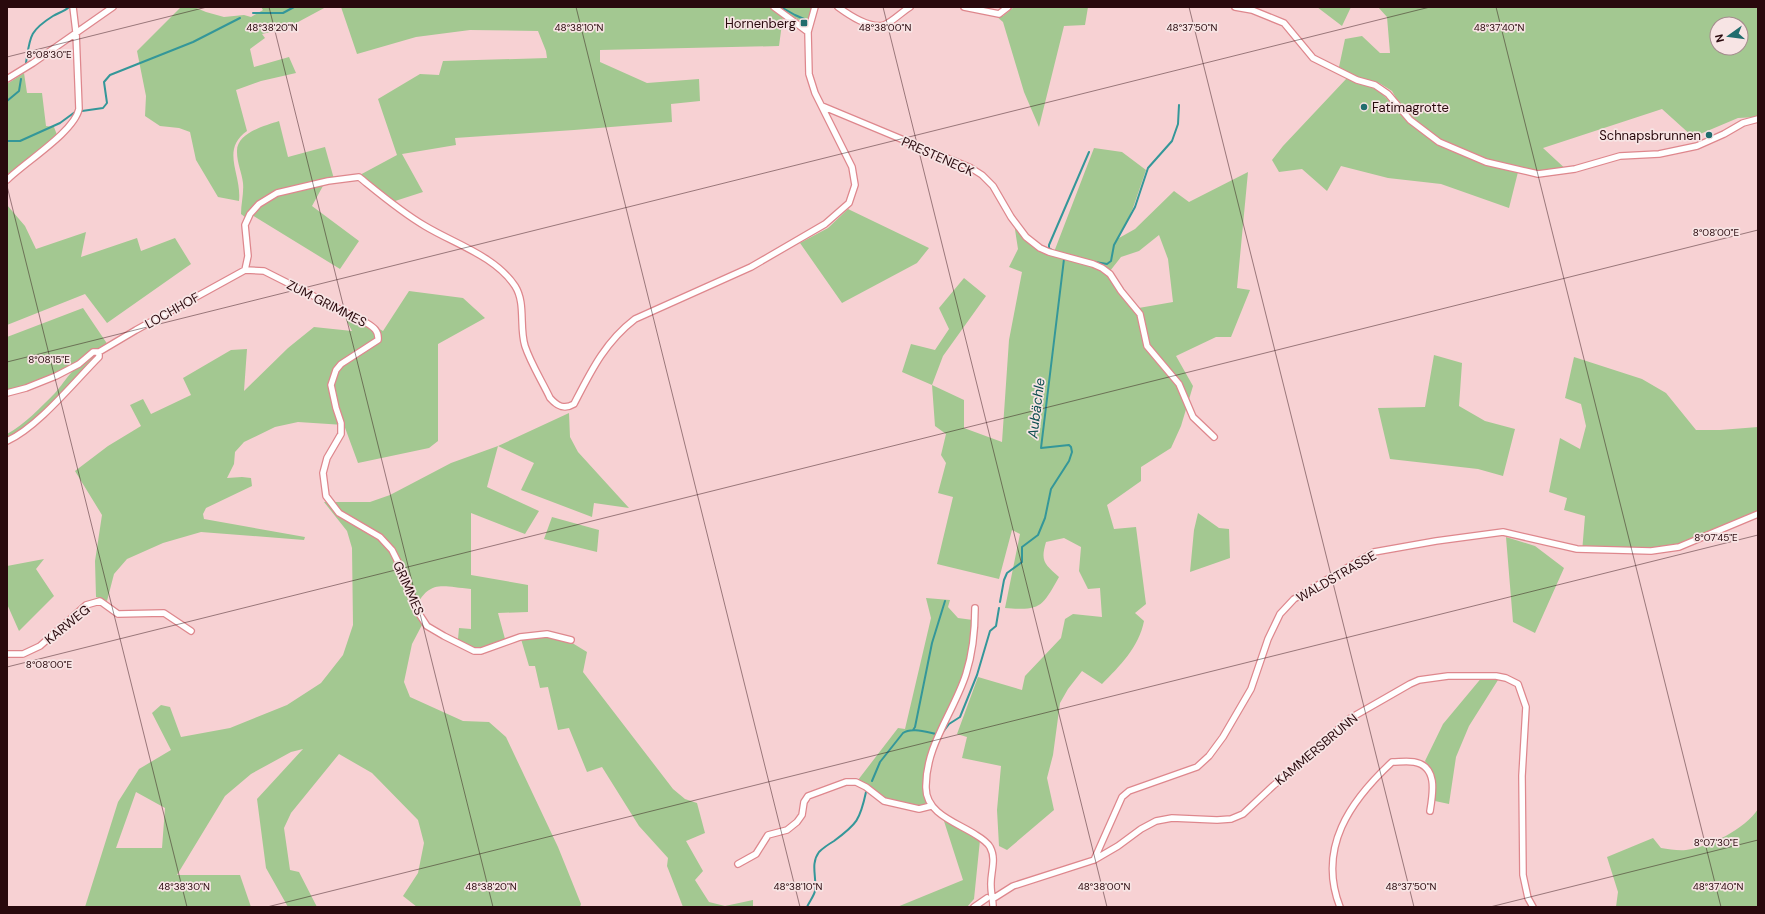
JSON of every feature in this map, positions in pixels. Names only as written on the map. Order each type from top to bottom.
[{"type":"street","points":[[7,180],[64,132],[75,120],[78,112],[76,32],[73,7]]},
{"type":"street","points":[[7,79],[33,63],[113,7]]},
{"type":"street","points":[[774,7],[808,32]]},
{"type":"street","points":[[245,270],[248,256],[245,225],[250,214],[259,204],[277,193],[359,177],[396,207],[424,226],[471,250],[491,262],[506,275],[516,287],[520,297],[525,346],[550,398],[555,404],[562,407],[570,407],[574,404],[598,358],[625,327],[635,319],[751,267],[825,224],[850,203],[856,185],[852,167],[815,93],[809,74],[808,32],[815,7]]},
{"type":"street","points":[[838,7],[856,19],[868,24],[885,25],[910,7]]},
{"type":"street","points":[[964,7],[999,14],[1008,7]]},
{"type":"street","points":[[1236,7],[1252,10],[1284,23],[1314,58],[1357,80],[1375,85],[1388,94],[1410,120],[1439,142],[1486,162],[1538,174],[1561,172],[1620,156],[1659,154],[1697,146],[1724,134],[1743,123],[1758,119]]},
{"type":"street","name":"PRESTENECK","points":[[822,106],[971,168],[982,175],[993,186],[1011,217],[1026,237],[1040,248],[1049,252],[1093,264],[1106,271],[1140,314],[1147,346],[1179,384],[1193,417],[1214,437]]},
{"type":"street","name":"LOCHHOF","points":[[7,393],[26,388],[56,376],[79,364],[93,352],[99,352],[245,270]]},
{"type":"street","name":"ZUM GRIMMES","points":[[245,270],[264,271],[365,322],[376,329],[379,334],[378,340],[342,364],[336,370],[331,385],[341,423],[341,434]]},
{"type":"street","points":[[7,441],[17,436],[39,419],[99,357],[99,352]]},
{"type":"street","name":"GRIMMES","points":[[341,434],[327,458],[322,473],[326,496],[339,513],[380,538],[392,550],[401,568],[416,609],[427,626],[474,651],[481,651],[520,637],[547,634],[571,640]]},
{"type":"street","name":"WALDSTRASSE","points":[[1094,860],[1122,797],[1129,791],[1196,767],[1209,756],[1223,737],[1251,689],[1268,639],[1280,614],[1294,599],[1374,552],[1436,541],[1503,532],[1577,548],[1651,551],[1679,546],[1758,514]]},
{"type":"street","name":"KARWEG","points":[[7,654],[23,654],[40,646],[86,605],[100,601],[118,614],[164,613],[191,631]]},
{"type":"street","points":[[975,608],[975,636],[966,674],[935,743],[929,764],[926,788],[927,798],[931,806],[939,813],[983,840],[990,846],[994,867],[990,898],[993,907]]},
{"type":"street","name":"KAMMERSBRUNN","points":[[1094,860],[1118,846],[1141,829],[1156,821],[1172,818],[1216,820],[1231,819],[1243,814],[1274,785],[1304,761],[1349,719],[1410,684],[1419,680],[1448,676],[1496,676],[1506,678],[1518,684],[1526,707],[1522,776],[1524,875],[1528,898],[1532,907]]},
{"type":"street","points":[[1340,907],[1334,892],[1333,884],[1332,869],[1334,848],[1350,809],[1379,774],[1392,762],[1414,762],[1424,766],[1431,773],[1433,791],[1430,811]]},
{"type":"street","points":[[738,864],[756,854],[768,835],[787,830],[797,822],[802,815],[804,802],[808,796],[846,782],[856,782],[866,787],[884,801],[919,809],[931,806]]},
{"type":"street","points":[[974,907],[1013,886],[1094,860]]},
{"type":"green space","points":[[181,7],[194,7],[224,17],[244,15],[251,17],[263,10],[261,7],[326,7],[287,28],[262,34],[265,38],[250,49],[254,67],[289,57],[296,73],[261,81],[236,90],[247,131],[239,138],[233,154],[238,181],[239,201],[218,197],[196,160],[190,132],[179,128],[160,126],[145,116],[146,96],[137,51]]},
{"type":"green space","points":[[341,7],[770,7],[783,16],[779,46],[600,50],[600,62],[647,83],[699,79],[700,101],[671,104],[672,122],[455,138],[456,145],[402,154],[423,192],[392,202],[358,176],[397,155],[378,99],[420,74],[439,75],[443,61],[547,58],[546,51],[538,31],[470,30],[416,37],[357,54]]},
{"type":"green space","points":[[778,7],[813,7],[810,18],[802,19],[801,21]]},
{"type":"green space","points":[[1014,7],[1088,7],[1085,25],[1064,26],[1039,127],[1024,92],[1003,22],[996,16],[1003,16]]},
{"type":"green space","points":[[1317,7],[1351,7],[1342,26]]},
{"type":"green space","points":[[1378,7],[1758,7],[1758,117],[1738,118],[1693,137],[1662,109],[1543,148],[1570,173],[1543,177],[1518,172],[1509,208],[1441,184],[1388,178],[1341,166],[1327,191],[1302,169],[1279,172],[1272,160],[1283,146],[1347,78],[1378,90],[1407,118],[1392,91],[1379,83],[1357,77],[1339,67],[1345,39],[1362,36],[1380,53],[1390,53],[1387,17]]},
{"type":"green space","points":[[24,73],[27,93],[42,93],[46,126],[54,127],[57,135],[7,179],[7,84]]},
{"type":"green space","points":[[279,121],[288,157],[325,147],[334,179],[276,191],[245,217],[241,214],[243,187],[237,156],[238,145],[246,135],[252,131]]},
{"type":"green space","points":[[1094,148],[1122,152],[1146,170],[1133,208],[1119,238],[1135,229],[1174,191],[1189,202],[1248,172],[1237,288],[1250,290],[1231,337],[1216,337],[1176,356],[1193,386],[1181,426],[1171,448],[1141,467],[1141,481],[1107,505],[1114,529],[1136,527],[1146,604],[1135,613],[1144,621],[1138,639],[1128,656],[1102,684],[1082,671],[1068,689],[1060,703],[1053,755],[1047,778],[1054,810],[1007,850],[999,846],[997,810],[1001,766],[962,758],[967,737],[957,734],[978,677],[1022,690],[1025,676],[1061,638],[1065,619],[1073,614],[1102,617],[1100,588],[1088,589],[1079,571],[1081,547],[1064,538],[1046,542],[1044,549],[1045,562],[1059,577],[1044,601],[1039,605],[1026,609],[1005,608],[1020,534],[1012,530],[999,579],[937,564],[953,497],[938,493],[946,463],[941,455],[946,434],[935,426],[932,385],[964,400],[964,428],[1002,442],[1009,340],[1022,272],[1009,267],[1018,249],[1014,223],[1038,248],[1100,268],[1109,277],[1133,309],[1173,302],[1168,259],[1159,235],[1139,251],[1121,257],[1110,271],[1054,252]]},
{"type":"green space","points":[[324,184],[312,206],[359,241],[340,269],[252,215],[267,201],[285,193]]},
{"type":"green space","points":[[7,205],[25,226],[36,249],[86,232],[81,257],[137,238],[141,251],[175,238],[191,264],[107,323],[85,294],[7,325]]},
{"type":"green space","points":[[848,209],[929,248],[917,263],[842,303],[800,243],[828,228]]},
{"type":"green space","points":[[964,278],[986,296],[943,356],[932,385],[902,372],[911,344],[935,350],[949,329],[939,308]]},
{"type":"green space","points":[[409,291],[463,298],[485,318],[438,344],[438,441],[429,448],[358,463],[344,425],[298,422],[275,427],[244,442],[235,452],[234,464],[227,478],[251,478],[252,486],[206,508],[203,514],[204,519],[305,537],[304,540],[201,532],[163,543],[127,559],[114,574],[107,601],[96,597],[95,561],[102,515],[75,471],[108,446],[141,426],[130,405],[143,399],[151,414],[191,395],[183,378],[231,350],[247,349],[244,391],[288,348],[314,327],[352,331],[339,306],[383,331]]},
{"type":"green space","points":[[83,308],[108,345],[93,350],[79,362],[56,374],[22,388],[7,391],[7,337]]},
{"type":"green space","points":[[1434,355],[1462,363],[1459,406],[1485,421],[1515,429],[1503,476],[1478,469],[1390,459],[1378,408],[1425,407]]},
{"type":"green space","points":[[96,356],[42,414],[30,425],[7,439],[7,434],[20,426],[38,410],[55,393],[72,371],[83,361]]},
{"type":"green space","points":[[1574,357],[1642,379],[1666,393],[1696,430],[1758,427],[1758,517],[1674,546],[1621,552],[1582,552],[1585,516],[1564,510],[1567,498],[1549,492],[1560,438],[1580,449],[1586,426],[1581,404],[1565,398]]},
{"type":"green space","points":[[569,413],[570,437],[578,452],[629,508],[594,503],[592,517],[521,490],[534,463],[498,446]]},
{"type":"green space","points":[[498,446],[487,487],[539,511],[525,534],[471,513],[471,575],[528,585],[528,612],[498,613],[505,639],[486,647],[471,647],[458,639],[459,628],[471,629],[471,589],[443,586],[430,589],[424,594],[413,612],[423,623],[412,644],[404,682],[410,697],[463,721],[489,722],[506,737],[558,847],[581,904],[580,907],[417,907],[403,896],[418,873],[424,843],[418,820],[372,773],[339,754],[291,813],[284,828],[290,870],[299,872],[317,907],[288,907],[266,868],[257,799],[303,749],[291,752],[251,774],[225,796],[177,875],[240,875],[251,907],[85,907],[118,802],[139,769],[171,750],[152,713],[161,705],[170,707],[181,737],[230,728],[287,705],[321,683],[343,655],[353,625],[352,548],[347,531],[324,502],[370,502],[390,495],[451,463]],"holes":[[[136,792],[165,808],[162,848],[116,848]]]},
{"type":"green space","points":[[1198,513],[1219,528],[1229,529],[1230,558],[1190,572],[1194,530]]},
{"type":"green space","points":[[552,517],[599,530],[597,552],[544,539]]},
{"type":"green space","points":[[1506,537],[1535,546],[1564,568],[1535,633],[1513,622]]},
{"type":"green space","points":[[44,559],[36,569],[54,596],[19,631],[7,604],[7,566]]},
{"type":"green space","points":[[926,598],[950,600],[948,607],[958,618],[973,620],[968,659],[962,678],[926,765],[928,802],[922,806],[915,806],[881,797],[858,780],[898,728],[905,729],[931,618]]},
{"type":"green space","points":[[545,636],[569,641],[587,652],[583,672],[673,789],[685,799],[697,803],[705,833],[686,841],[703,871],[695,880],[709,902],[725,906],[753,900],[753,907],[683,907],[667,866],[668,858],[639,826],[602,767],[587,772],[569,728],[558,730],[548,687],[540,688],[535,666],[529,666],[521,639]]},
{"type":"green space","points":[[1483,676],[1498,680],[1469,726],[1456,757],[1449,804],[1435,801],[1434,780],[1431,770],[1425,761],[1443,724]]},
{"type":"green space","points":[[1758,809],[1758,907],[1616,907],[1618,892],[1607,857],[1653,838],[1661,848],[1686,850],[1705,845],[1736,830]]},
{"type":"green space","points":[[943,818],[980,840],[974,899],[967,907],[897,907],[963,880]]},
{"type":"waterway","points":[[26,63],[30,41],[35,31],[45,21],[69,7]]},
{"type":"waterway","points":[[253,13],[283,13],[294,7]]},
{"type":"waterway","points":[[781,7],[804,19]]},
{"type":"waterway","points":[[7,141],[20,141],[60,123],[75,112],[103,108],[107,103],[104,82],[110,75],[193,42],[240,18]]},
{"type":"waterway","points":[[7,101],[19,91],[21,79]]},
{"type":"waterway","points":[[1095,262],[1107,264],[1111,261],[1114,245],[1135,207],[1148,168],[1172,141],[1178,124],[1179,105]]},
{"type":"waterway","points":[[1052,250],[1049,248],[1049,245],[1089,152]]},
{"type":"waterway","name":"Aubächle","points":[[1000,602],[1004,580],[1007,573],[1022,562],[1022,547],[1038,535],[1045,518],[1051,489],[1069,461],[1072,452],[1069,445],[1041,448],[1064,259]]},
{"type":"waterway","points":[[913,730],[915,727],[932,643],[945,601]]},
{"type":"waterway","name":"Aubächle","points":[[943,732],[949,724],[960,717],[977,675],[990,631],[996,626],[999,608]]},
{"type":"waterway","name":"Aubächle","points":[[872,781],[880,762],[903,733],[914,730],[936,734]]},
{"type":"waterway","name":"Aubächle","points":[[807,907],[815,891],[814,866],[816,857],[819,852],[853,825],[862,809],[866,792]]},
{"type":"place","name":"Hornenberg","points":[[804,23]]},
{"type":"place","name":"Fatimagrotte","points":[[1364,107]]},
{"type":"place","name":"Schnapsbrunnen","points":[[1709,135]]}]
